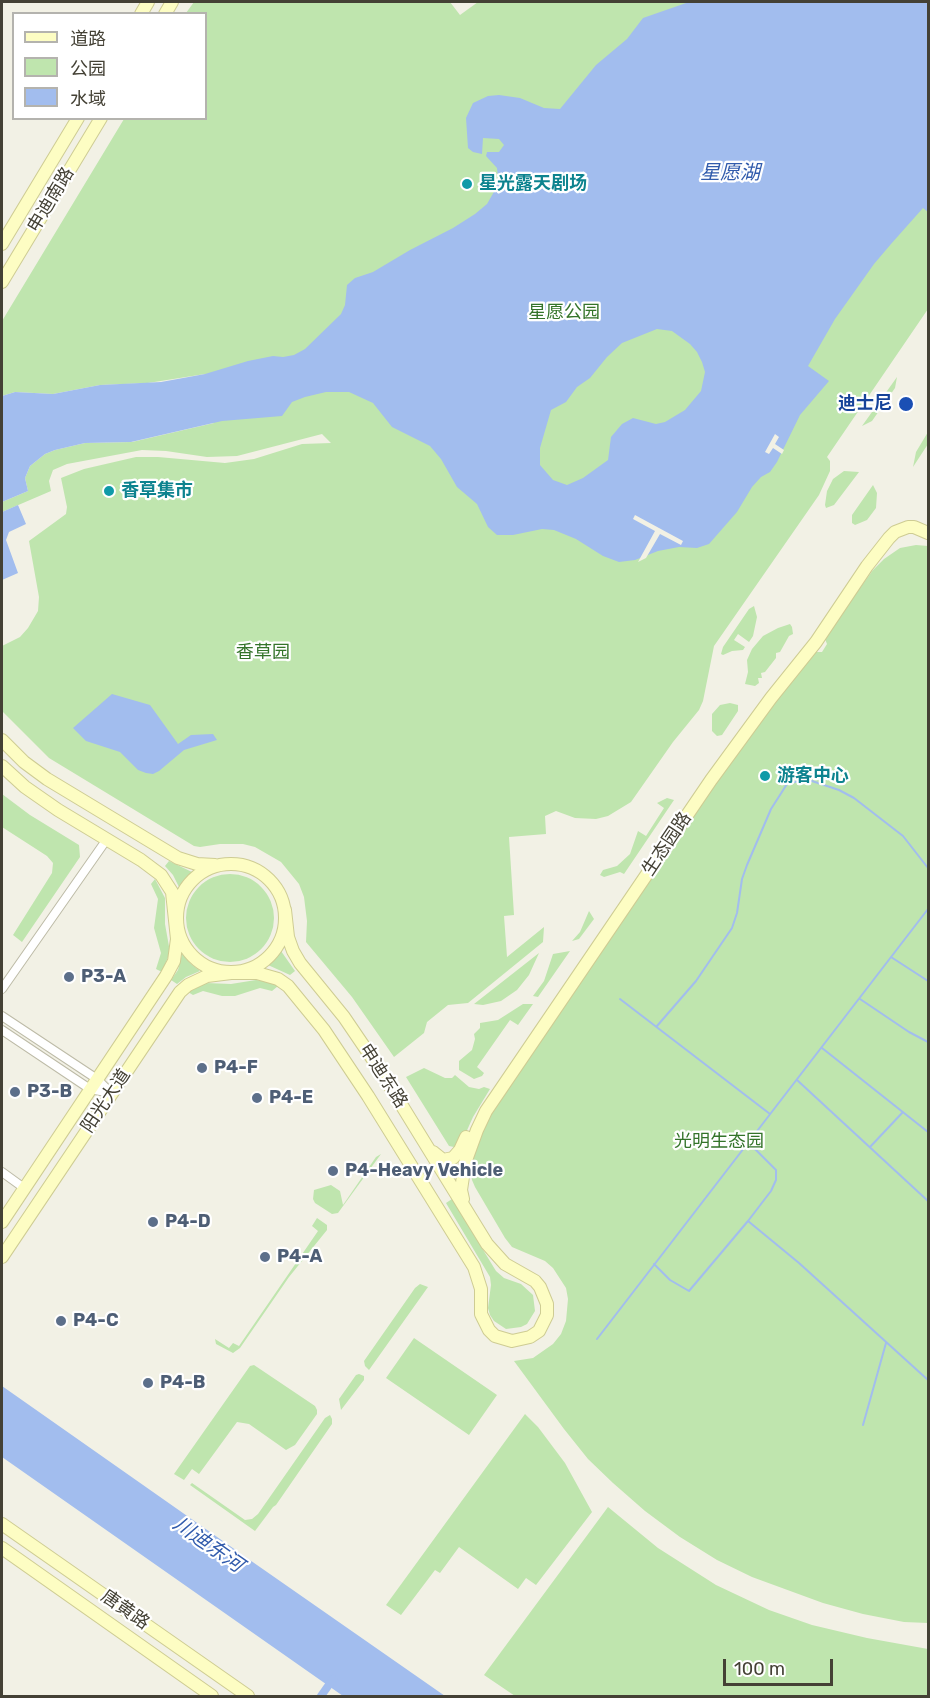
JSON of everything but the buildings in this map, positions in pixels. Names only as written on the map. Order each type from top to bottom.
[{"type":"street","name":"申迪南路","points":[[2,244],[77,120]]},
{"type":"street","name":"申迪南路","points":[[2,282],[100,120]]},
{"type":"street","name":"生态园路","points":[[430,1149],[443,1160],[457,1155],[480,1108],[511,1060],[744,723],[805,646],[876,541],[891,526],[904,520],[917,519],[928,525]]},
{"type":"street","name":"生态园路","points":[[465,1206],[461,1190],[465,1163],[486,1111],[711,780],[771,698],[816,642],[867,566],[889,538],[908,527],[928,533]]},
{"type":"street","points":[[2,740],[24,762],[47,779],[178,858],[197,864],[239,864],[255,869],[269,879],[279,893],[285,910],[280,941],[261,963],[248,970],[231,972],[215,970],[200,963],[188,952],[179,937],[171,892],[160,875],[141,860],[58,810],[25,787],[2,766]]},
{"type":"street","points":[[2,989],[107,839]]},
{"type":"street","points":[[177,926],[176,914],[181,896],[191,881],[206,870],[222,864]]},
{"type":"street","name":"申迪东路","points":[[231,972],[269,975],[288,986],[324,1030],[467,1255],[479,1277],[481,1314],[489,1330],[504,1340],[521,1341],[539,1331],[547,1315],[544,1294],[534,1281],[505,1264],[487,1244],[430,1149],[356,1035],[293,951],[288,937],[285,910]]},
{"type":"street","name":"阳光大道","points":[[2,1222],[147,1008],[174,961],[177,926]]},
{"type":"street","name":"阳光大道","points":[[2,1257],[180,992],[188,985],[207,976],[231,972]]},
{"type":"street","points":[[2,1016],[94,1084]]},
{"type":"street","points":[[2,1030],[111,1093]]},
{"type":"street","points":[[2,1172],[24,1188]]},
{"type":"street","name":"唐黄路","points":[[2,1524],[248,1696]]},
{"type":"street","name":"唐黄路","points":[[2,1548],[212,1696]]},
{"type":"green space","points":[[194,2],[450,2],[460,15],[478,2],[928,2],[928,309],[827,457],[830,461],[830,471],[819,495],[714,646],[703,701],[699,710],[673,742],[631,802],[608,816],[596,819],[575,818],[556,811],[545,816],[546,834],[509,837],[514,915],[504,916],[507,957],[544,927],[543,942],[468,1003],[448,1005],[427,1022],[424,1033],[394,1057],[352,997],[306,942],[307,921],[304,897],[299,884],[281,862],[255,847],[243,844],[194,846],[49,758],[2,711],[2,646],[20,637],[38,611],[39,597],[29,541],[66,514],[67,507],[61,478],[84,469],[136,457],[225,463],[254,459],[302,444],[331,443],[322,434],[237,456],[207,457],[142,450],[67,464],[53,470],[49,481],[51,491],[2,512],[2,502],[28,491],[25,478],[30,466],[45,454],[85,443],[132,442],[214,423],[205,374],[148,383],[100,385],[53,394],[15,392],[2,396],[2,321],[123,120],[207,120],[207,12],[187,12]]},
{"type":"green space","points":[[897,377],[895,388],[872,421],[862,426]]},
{"type":"green space","points":[[928,432],[928,444],[913,467],[916,452]]},
{"type":"green space","points":[[844,471],[859,472],[834,505],[826,508],[827,491],[833,479]]},
{"type":"green space","points":[[873,485],[877,493],[876,508],[867,520],[855,525],[852,523],[852,515]]},
{"type":"green space","name":"光明生态园","points":[[916,545],[928,546],[928,1623],[904,1622],[863,1614],[823,1603],[752,1577],[717,1560],[680,1537],[645,1511],[588,1459],[514,1361],[533,1358],[553,1344],[561,1334],[566,1321],[568,1299],[566,1288],[553,1268],[545,1261],[512,1247],[505,1238],[475,1187],[470,1164],[481,1128],[749,734],[813,652],[822,652],[827,644],[825,639],[831,628],[873,570],[900,548]]},
{"type":"green space","points":[[754,606],[757,617],[753,636],[749,642],[738,634],[734,640],[745,647],[743,650],[721,654],[723,647],[749,609]]},
{"type":"green space","points":[[790,624],[793,634],[789,636],[780,652],[776,653],[776,658],[765,672],[761,673],[762,678],[758,678],[759,683],[755,686],[745,684],[748,672],[747,660],[752,649],[763,636]]},
{"type":"green space","points":[[730,703],[738,705],[738,711],[722,735],[717,736],[712,731],[712,714],[720,705]]},
{"type":"green space","points":[[2,794],[30,815],[79,845],[80,857],[22,942],[13,935],[52,873],[53,863],[47,856],[2,827]]},
{"type":"green space","points":[[667,798],[674,800],[624,874],[620,872],[604,877],[600,875],[603,870],[617,866],[630,854],[638,831],[646,836],[664,808],[657,803]]},
{"type":"green space","points":[[169,861],[192,872],[179,887],[165,866]]},
{"type":"green space","points":[[230,874],[255,881],[267,893],[274,918],[267,943],[255,955],[230,962],[205,955],[193,943],[186,918],[193,893],[205,881]]},
{"type":"green space","points":[[155,879],[165,898],[165,924],[170,952],[162,972],[156,969],[161,953],[154,928],[158,899],[151,884]]},
{"type":"green space","points":[[589,911],[594,919],[579,939],[572,941],[580,932]]},
{"type":"green space","points":[[281,951],[295,971],[290,975],[268,965]]},
{"type":"green space","points":[[570,951],[538,997],[533,996],[544,981],[553,954]]},
{"type":"green space","points":[[539,953],[529,975],[517,990],[501,1001],[483,1005],[474,1004]]},
{"type":"green space","points":[[182,954],[200,971],[177,984],[171,980],[178,970]]},
{"type":"green space","points":[[256,980],[278,986],[272,991],[260,988],[235,996],[222,996],[203,991],[193,995],[188,992],[206,983],[231,984]]},
{"type":"green space","points":[[523,1004],[533,1004],[518,1025],[510,1020],[477,1067],[484,1073],[482,1076],[474,1079],[459,1070],[459,1061],[472,1050],[474,1034],[480,1028],[480,1023],[498,1020]]},
{"type":"green space","points":[[424,1068],[445,1078],[452,1078],[455,1075],[469,1087],[490,1089],[473,1117],[459,1148],[449,1146],[406,1077]]},
{"type":"green space","points":[[381,1154],[338,1213],[332,1214],[315,1203],[314,1190],[331,1185],[340,1191],[343,1205],[376,1157]]},
{"type":"green space","points":[[452,1199],[496,1271],[504,1278],[521,1284],[533,1295],[535,1311],[527,1324],[506,1329],[494,1321],[490,1315],[488,1308],[490,1277],[446,1203]]},
{"type":"green space","points":[[317,1218],[327,1225],[327,1230],[289,1277],[240,1348],[233,1353],[216,1344],[215,1339],[229,1348],[233,1343],[239,1346],[318,1231],[312,1226]]},
{"type":"green space","points":[[420,1284],[428,1287],[369,1370],[364,1361]]},
{"type":"green space","points":[[414,1338],[497,1395],[469,1435],[386,1378]]},
{"type":"green space","points":[[254,1365],[315,1406],[317,1414],[295,1445],[286,1450],[249,1424],[237,1422],[199,1474],[192,1469],[184,1480],[174,1474],[250,1366]]},
{"type":"green space","points":[[359,1374],[364,1376],[364,1380],[341,1410],[339,1399]]},
{"type":"green space","points":[[525,1414],[538,1427],[565,1463],[592,1512],[536,1585],[526,1578],[518,1589],[459,1547],[440,1573],[435,1570],[401,1615],[386,1605]]},
{"type":"green space","points":[[330,1415],[332,1424],[276,1505],[255,1531],[190,1485],[192,1483],[245,1520],[252,1519],[258,1514],[325,1418]]},
{"type":"green space","points":[[608,1507],[658,1548],[716,1585],[769,1610],[812,1625],[928,1649],[928,1696],[515,1696],[484,1675]]},
{"type":"water","name":"星愿湖","points":[[689,2],[928,2],[928,212],[923,208],[891,244],[835,319],[808,366],[829,381],[800,415],[770,472],[761,477],[752,487],[737,512],[709,544],[697,548],[679,547],[658,551],[635,560],[619,562],[554,530],[542,529],[513,535],[497,535],[488,527],[477,504],[457,487],[441,459],[430,446],[392,427],[373,403],[349,392],[326,392],[305,397],[292,402],[282,416],[222,421],[131,442],[85,443],[55,450],[45,454],[30,466],[25,478],[28,491],[2,502],[2,396],[15,392],[53,394],[100,385],[161,382],[205,374],[248,361],[294,355],[305,349],[341,314],[345,305],[347,285],[355,278],[373,272],[453,228],[487,204],[495,190],[498,178],[497,168],[486,156],[487,152],[499,152],[504,145],[499,139],[483,138],[482,154],[468,148],[466,118],[473,103],[488,96],[499,95],[520,98],[544,108],[560,109],[596,65],[627,39],[643,18]],"holes":[[[657,329],[672,331],[690,344],[702,362],[705,372],[701,391],[685,410],[665,422],[656,424],[633,418],[622,424],[611,437],[608,460],[583,478],[567,485],[553,480],[540,465],[540,448],[551,410],[566,402],[577,387],[590,378],[622,343]]]},
{"type":"water","points":[[18,505],[26,524],[9,532],[6,540],[18,573],[2,580],[2,512]]},
{"type":"water","points":[[112,694],[150,705],[178,744],[191,735],[213,734],[217,740],[184,750],[153,774],[138,770],[120,752],[86,741],[73,728]]},
{"type":"water","name":"川迪东河","points":[[2,1386],[445,1696],[343,1696],[2,1457]]},
{"type":"pier","points":[[775,434],[779,437],[775,444],[784,450],[782,454],[773,448],[769,454],[765,452]]},
{"type":"pier","points":[[635,515],[683,541],[681,545],[660,534],[646,558],[638,562],[655,531],[633,519]]},
{"type":"waterway","points":[[657,1026],[696,981],[732,928],[747,865],[771,809],[787,784],[806,779],[839,790],[854,798],[903,836],[928,868]]},
{"type":"waterway","points":[[597,1339],[928,909]]},
{"type":"waterway","points":[[891,957],[928,981]]},
{"type":"waterway","points":[[620,999],[770,1114]]},
{"type":"waterway","points":[[860,999],[928,1042]]},
{"type":"waterway","points":[[822,1048],[928,1132]]},
{"type":"waterway","points":[[797,1080],[928,1201]]},
{"type":"waterway","points":[[870,1147],[903,1112]]},
{"type":"waterway","points":[[654,1264],[670,1280],[689,1291],[748,1221],[771,1191],[776,1180],[776,1170],[756,1150],[747,1145]]},
{"type":"waterway","points":[[748,1221],[799,1263],[928,1380]]},
{"type":"waterway","points":[[863,1425],[886,1343]]},
{"type":"waterway","points":[[321,1696],[333,1679]]},
{"type":"place","name":"星光露天剧场","points":[[467,184]]},
{"type":"place","name":"迪士尼","points":[[906,404]]},
{"type":"place","name":"香草集市","points":[[109,491]]},
{"type":"place","name":"游客中心","points":[[765,776]]},
{"type":"place","name":"P3-A","points":[[69,977]]},
{"type":"place","name":"P4-F","points":[[202,1068]]},
{"type":"place","name":"P3-B","points":[[15,1092]]},
{"type":"place","name":"P4-E","points":[[257,1098]]},
{"type":"place","name":"P4-Heavy Vehicle","points":[[333,1171]]},
{"type":"place","name":"P4-D","points":[[153,1222]]},
{"type":"place","name":"P4-A","points":[[265,1257]]},
{"type":"place","name":"P4-C","points":[[61,1321]]},
{"type":"place","name":"P4-B","points":[[148,1383]]},
{"type":"park label","name":"星愿公园","points":[[564,313]]},
{"type":"park label","name":"香草园","points":[[263,653]]}]
